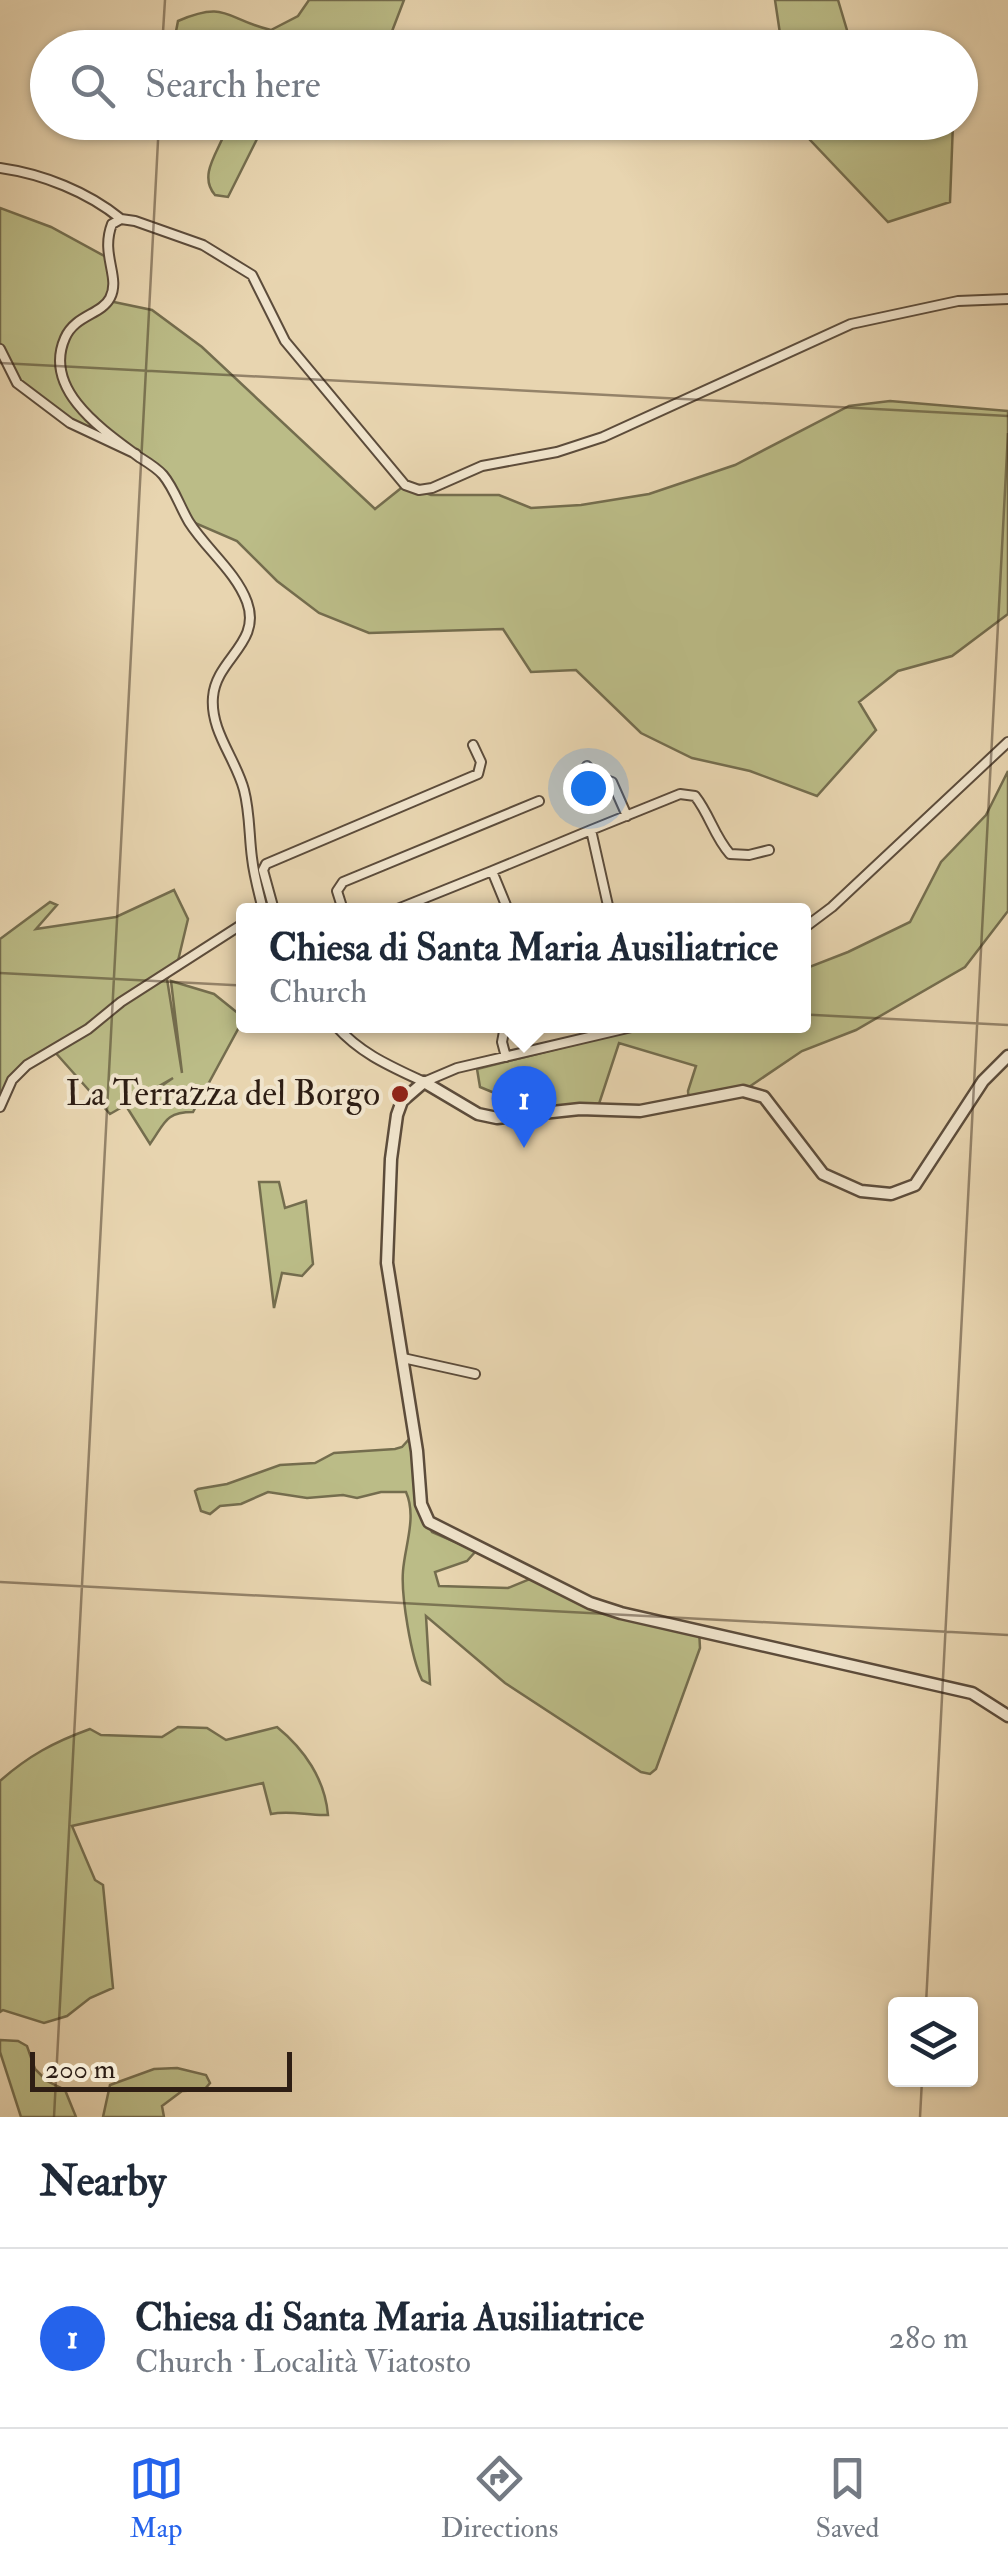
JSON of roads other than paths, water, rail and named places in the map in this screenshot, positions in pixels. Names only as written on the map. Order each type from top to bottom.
[{"type":"street","points":[[0,168],[76,191],[104,204],[121,219]]},
{"type":"street","points":[[262,903],[251,854],[245,792],[218,730],[213,705],[219,674],[248,633],[250,616],[246,600],[188,520],[163,474],[80,408],[68,391],[61,363],[64,339],[71,328],[111,296],[113,281],[106,238],[112,224],[121,219],[135,220],[203,245],[252,275],[285,341],[405,485],[419,490],[482,466],[558,452],[603,437],[851,324],[958,301],[1008,299]]},
{"type":"street","points":[[0,349],[18,383],[70,424],[136,454]]},
{"type":"street","points":[[811,923],[1008,742]]},
{"type":"street","points":[[272,903],[263,870],[266,864],[478,774],[481,762],[473,745]]},
{"type":"street","points":[[587,766],[596,776],[612,782],[627,816]]},
{"type":"street","points":[[412,903],[680,794],[695,796],[705,809],[716,838],[730,854],[769,850]]},
{"type":"street","points":[[341,903],[337,891],[343,882],[538,800]]},
{"type":"street","points":[[591,830],[607,903]]},
{"type":"street","points":[[492,871],[505,903]]},
{"type":"street","points":[[0,1107],[12,1080],[27,1065],[88,1029],[121,1002],[236,928]]},
{"type":"street","points":[[342,1033],[374,1059],[424,1082],[478,1114],[497,1118],[580,1110],[640,1111],[743,1091],[764,1097],[823,1174],[861,1191],[891,1194],[914,1185],[983,1081],[1008,1056]]},
{"type":"street","points":[[504,1033],[506,1057]]},
{"type":"street","points":[[607,1033],[457,1068],[424,1082],[402,1101],[391,1159],[387,1263],[417,1451],[421,1504],[429,1522],[590,1603],[972,1693],[1008,1716]]},
{"type":"street","points":[[403,1358],[475,1374]]},
{"type":"place","name":"La Terrazza del Borgo","points":[[400,1094]]},
{"type":"place","name":"Chiesa di Santa Maria Ausiliatrice","points":[[524,1148]]}]
